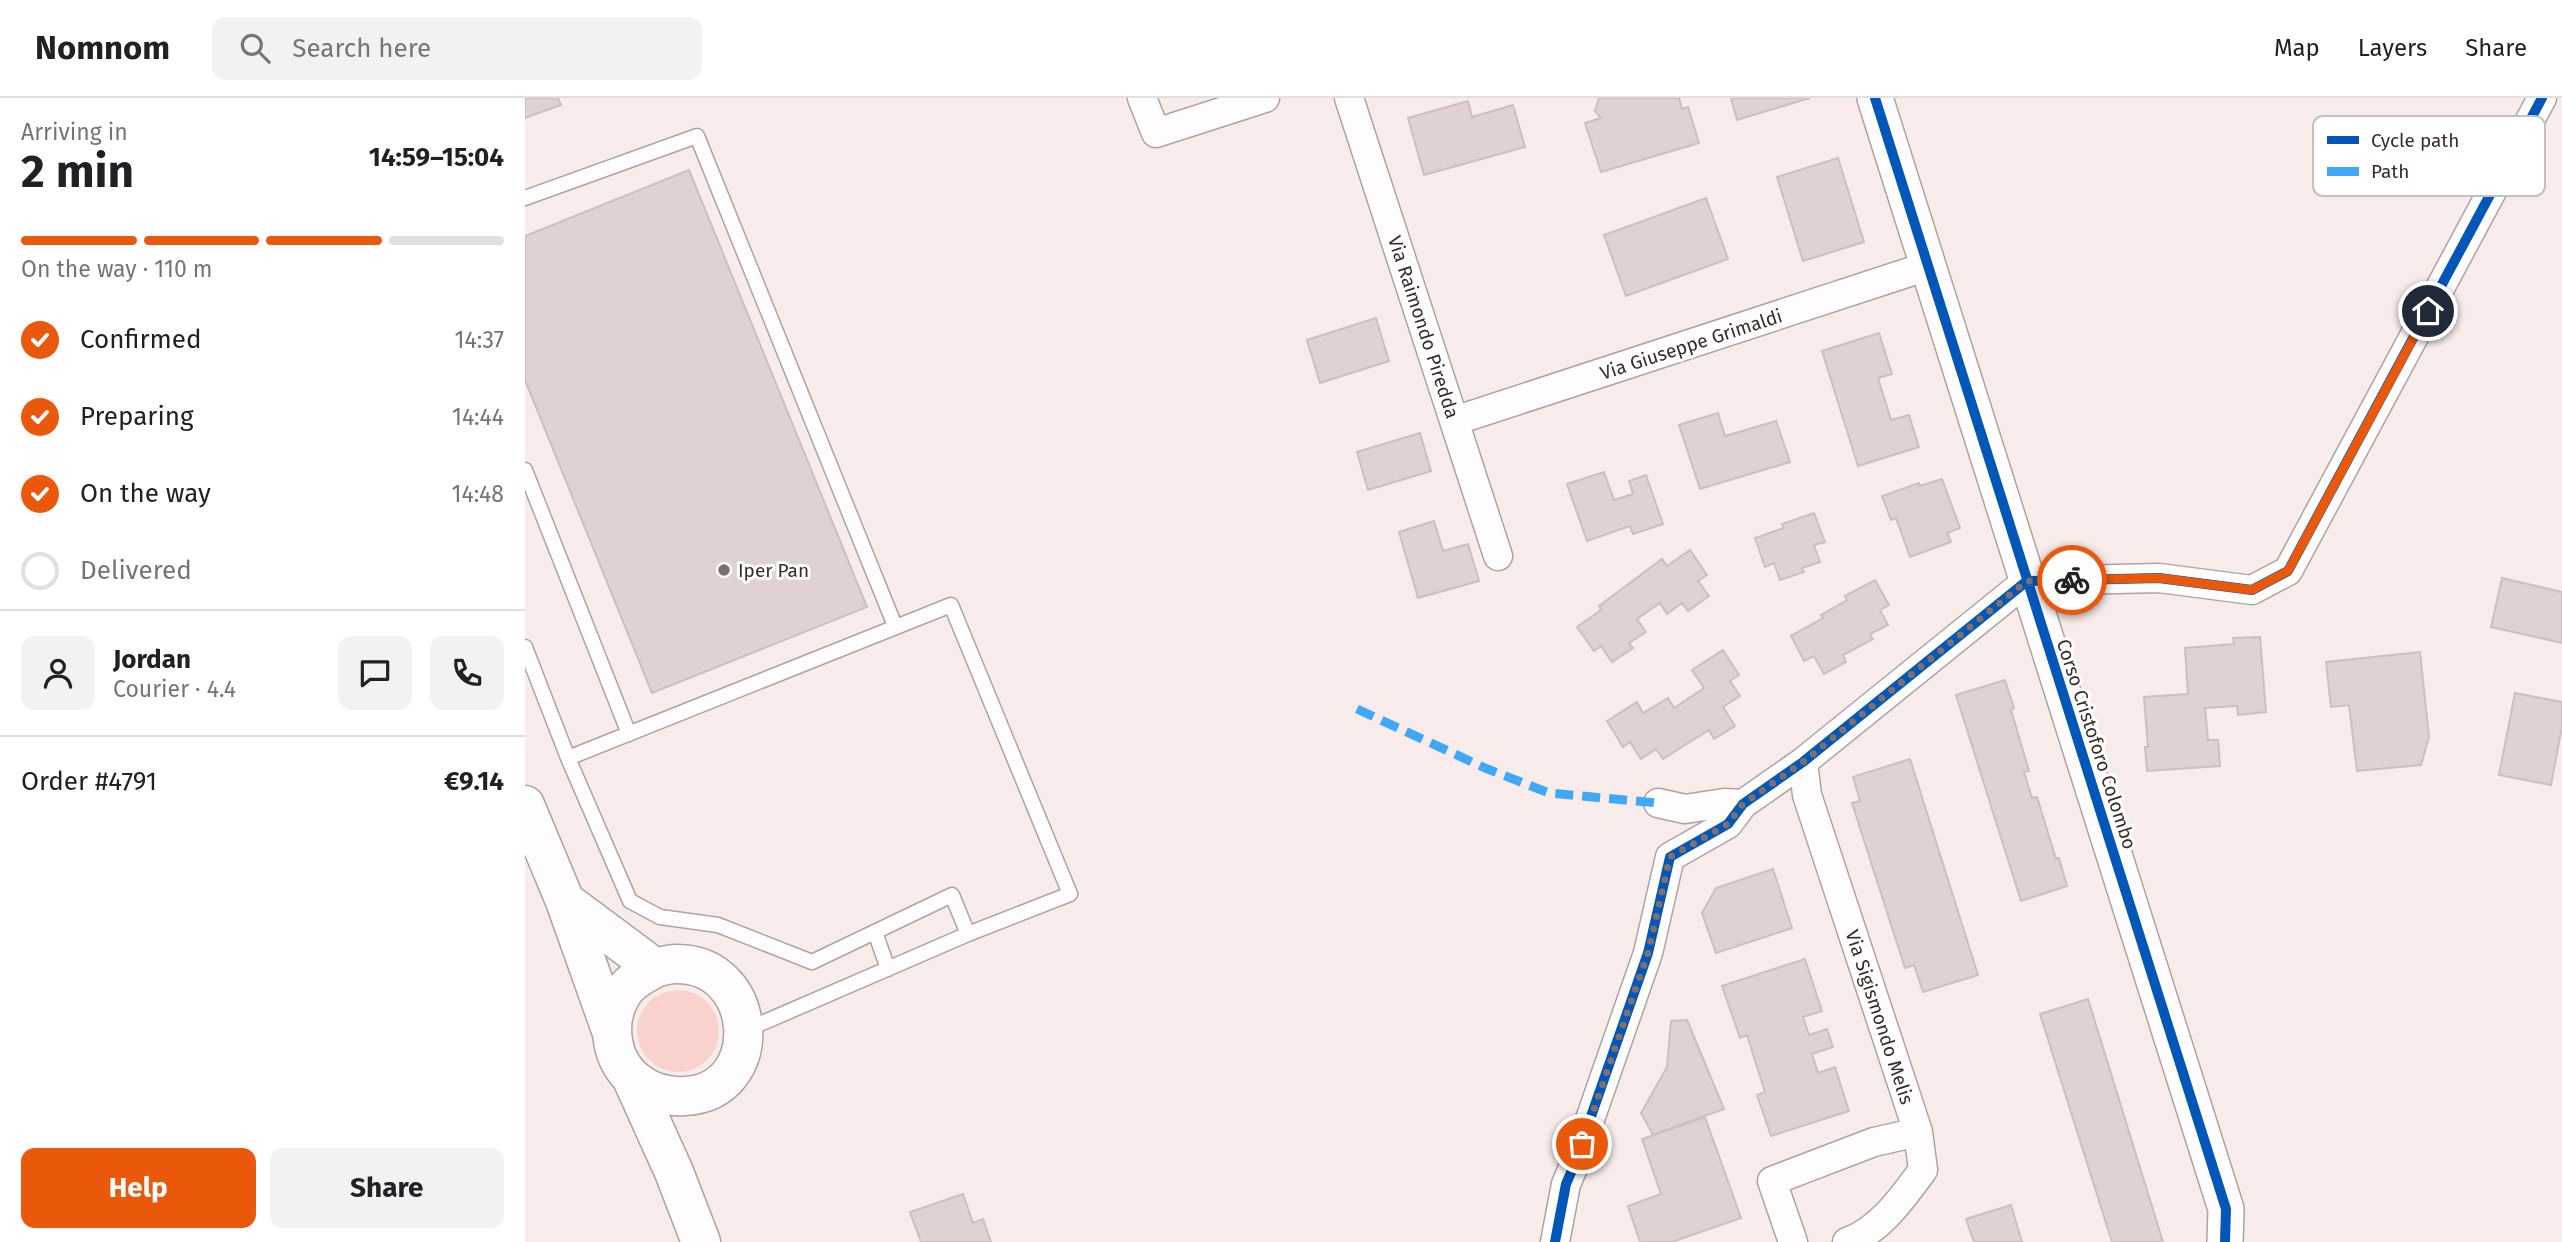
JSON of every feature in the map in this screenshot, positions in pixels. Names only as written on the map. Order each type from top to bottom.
[{"type":"main road","points":[[525,805],[565,901],[612,1032]]},
{"type":"main road","points":[[565,901],[655,968]]},
{"type":"main road","points":[[676,964],[697,967],[717,976],[732,990],[741,1009],[745,1030],[742,1052],[731,1072],[715,1087],[694,1096],[672,1097],[651,1092],[632,1079],[621,1066],[614,1049],[612,1032],[614,1012],[623,993],[637,978],[655,968],[676,964]]},
{"type":"main road","points":[[632,1079],[674,1172],[701,1242]]},
{"type":"main road","points":[[674,1172],[694,1096]]},
{"type":"street","points":[[1142,98],[1156,134],[1265,98]]},
{"type":"street","name":"Via Raimondo Piredda","points":[[1349,98],[1498,556]]},
{"type":"street","name":"Corso Cristoforo Colombo","points":[[1875,98],[2226,1226],[2250,1242]]},
{"type":"street","points":[[2532,116],[2542,98]]},
{"type":"street","points":[[1555,1242],[1566,1184],[1648,953],[1670,857],[1728,824],[1743,804],[1803,762],[2027,581],[2159,578],[2252,590],[2288,571],[2489,196]]},
{"type":"street","name":"Via Giuseppe Grimaldi","points":[[1454,421],[1928,266]]},
{"type":"street","name":"Via Sigismondo Melis","points":[[1803,762],[1807,794],[1918,1132],[1923,1170],[1899,1203],[1859,1238],[1847,1242]]},
{"type":"street","points":[[1658,803],[1685,809],[1724,803],[1743,804]]},
{"type":"street","points":[[1793,1242],[1772,1181],[1874,1142],[1918,1132]]},
{"type":"lane","points":[[525,198],[697,136],[895,626]]},
{"type":"lane","points":[[525,470],[629,734]]},
{"type":"lane","points":[[568,758],[951,605],[1070,894],[968,934],[745,1030]]},
{"type":"lane","points":[[525,647],[568,758],[630,901],[660,917],[719,925],[812,962],[952,895],[968,934]]},
{"type":"lane","points":[[875,932],[888,969]]},
{"type":"shaded area","points":[[678,990],[694,993],[707,1002],[716,1015],[719,1031],[716,1047],[707,1060],[694,1069],[678,1072],[662,1069],[649,1060],[640,1047],[637,1031],[640,1015],[649,1002],[662,993]]},
{"type":"building","points":[[525,98],[558,98],[561,105],[525,118]]},
{"type":"building","points":[[1599,98],[1679,98],[1682,109],[1688,107],[1699,143],[1601,172],[1585,123],[1601,118],[1595,111]]},
{"type":"building","points":[[1731,98],[1810,98],[1737,120]]},
{"type":"building","points":[[1468,101],[1472,117],[1513,105],[1525,147],[1424,175],[1408,118]]},
{"type":"building","points":[[1838,158],[1864,242],[1803,261],[1777,177]]},
{"type":"building","points":[[689,170],[867,607],[652,693],[525,380],[525,236]]},
{"type":"building","points":[[1706,198],[1728,259],[1626,296],[1604,235]]},
{"type":"building","points":[[1376,318],[1389,361],[1320,383],[1307,340]]},
{"type":"building","points":[[1879,333],[1892,374],[1878,378],[1891,420],[1909,415],[1919,447],[1858,466],[1822,351]]},
{"type":"building","points":[[1718,413],[1725,436],[1776,421],[1790,462],[1700,489],[1679,425]]},
{"type":"building","points":[[1420,433],[1431,471],[1368,490],[1357,452]]},
{"type":"building","points":[[1604,472],[1614,500],[1633,494],[1629,481],[1646,475],[1663,524],[1633,534],[1630,526],[1587,541],[1567,484]]},
{"type":"building","points":[[1942,479],[1960,528],[1947,533],[1951,542],[1910,557],[1896,518],[1891,520],[1882,496],[1919,483],[1920,486]]},
{"type":"building","points":[[1814,513],[1825,542],[1814,545],[1820,562],[1802,568],[1804,572],[1780,580],[1774,563],[1765,567],[1755,538],[1784,528],[1782,524]]},
{"type":"building","points":[[1434,521],[1443,551],[1468,544],[1479,581],[1418,598],[1399,532]]},
{"type":"building","points":[[1690,550],[1707,575],[1698,581],[1709,596],[1688,611],[1682,603],[1667,614],[1660,603],[1637,619],[1646,632],[1629,643],[1633,648],[1612,662],[1601,646],[1594,651],[1577,627],[1601,610],[1599,606],[1662,559],[1667,566]]},
{"type":"building","points":[[2502,578],[2562,592],[2562,643],[2491,627]]},
{"type":"building","points":[[1875,580],[1889,605],[1880,610],[1888,625],[1870,634],[1873,639],[1843,655],[1846,662],[1824,674],[1814,656],[1804,661],[1791,636],[1823,618],[1821,615],[1847,600],[1845,596]]},
{"type":"building","points":[[2260,637],[2266,712],[2238,715],[2237,706],[2205,708],[2208,740],[2218,740],[2220,766],[2147,771],[2144,697],[2188,694],[2185,648],[2234,644],[2233,638]]},
{"type":"building","points":[[1723,650],[1739,675],[1730,681],[1740,696],[1723,707],[1735,726],[1714,739],[1709,730],[1663,759],[1656,749],[1641,759],[1630,742],[1623,747],[1607,721],[1637,702],[1643,713],[1668,698],[1674,708],[1704,688],[1692,670]]},
{"type":"building","points":[[2420,652],[2429,737],[2421,765],[2357,771],[2349,705],[2331,707],[2326,662]]},
{"type":"building","points":[[2005,680],[2029,771],[2024,772],[2032,798],[2037,797],[2067,886],[2021,901],[1956,695]]},
{"type":"building","points":[[2515,693],[2562,702],[2562,726],[2551,785],[2499,775]]},
{"type":"building","points":[[1910,759],[1978,975],[1923,992],[1914,965],[1905,968],[1852,803],[1860,801],[1853,777]]},
{"type":"building","points":[[1773,869],[1792,928],[1716,953],[1702,913],[1716,888]]},
{"type":"building","points":[[1805,959],[1822,1011],[1803,1017],[1809,1035],[1827,1029],[1833,1047],[1812,1054],[1818,1073],[1835,1067],[1849,1111],[1771,1136],[1757,1095],[1765,1092],[1747,1035],[1740,1038],[1722,986]]},
{"type":"building","points":[[2088,999],[2163,1242],[2112,1242],[2040,1014]]},
{"type":"building","points":[[1687,1020],[1724,1109],[1653,1135],[1641,1113],[1667,1067],[1671,1021]]},
{"type":"building","points":[[1705,1117],[1741,1218],[1672,1242],[1640,1242],[1628,1206],[1661,1194],[1642,1139]]},
{"type":"building","points":[[963,1194],[973,1223],[983,1219],[991,1242],[921,1242],[910,1212]]},
{"type":"building","points":[[2011,1205],[2022,1242],[1974,1242],[1966,1219]]},
{"type":"marked path","points":[[1357,709],[1485,768],[1549,793],[1658,803]]},
{"type":"cycle path","points":[[1875,98],[2226,1209],[2225,1242]]},
{"type":"cycle path","points":[[2532,116],[2542,98]]},
{"type":"cycle path","points":[[2027,581],[2159,578],[2252,590],[2288,571],[2489,196]]},
{"type":"cycle path","points":[[1555,1242],[1566,1184],[1648,953],[1670,857],[1728,824],[1743,804],[1803,762],[2027,581]]},
{"type":"way so far","points":[[1582,1144],[1648,953],[1670,857],[1728,824],[1743,804],[1803,762],[2027,581],[2072,580]]},
{"type":"place","name":"Iper Pan","points":[[724,570]]},
{"type":"route","points":[[2072,580],[2159,578],[2252,590],[2288,571],[2428,311]]}]
